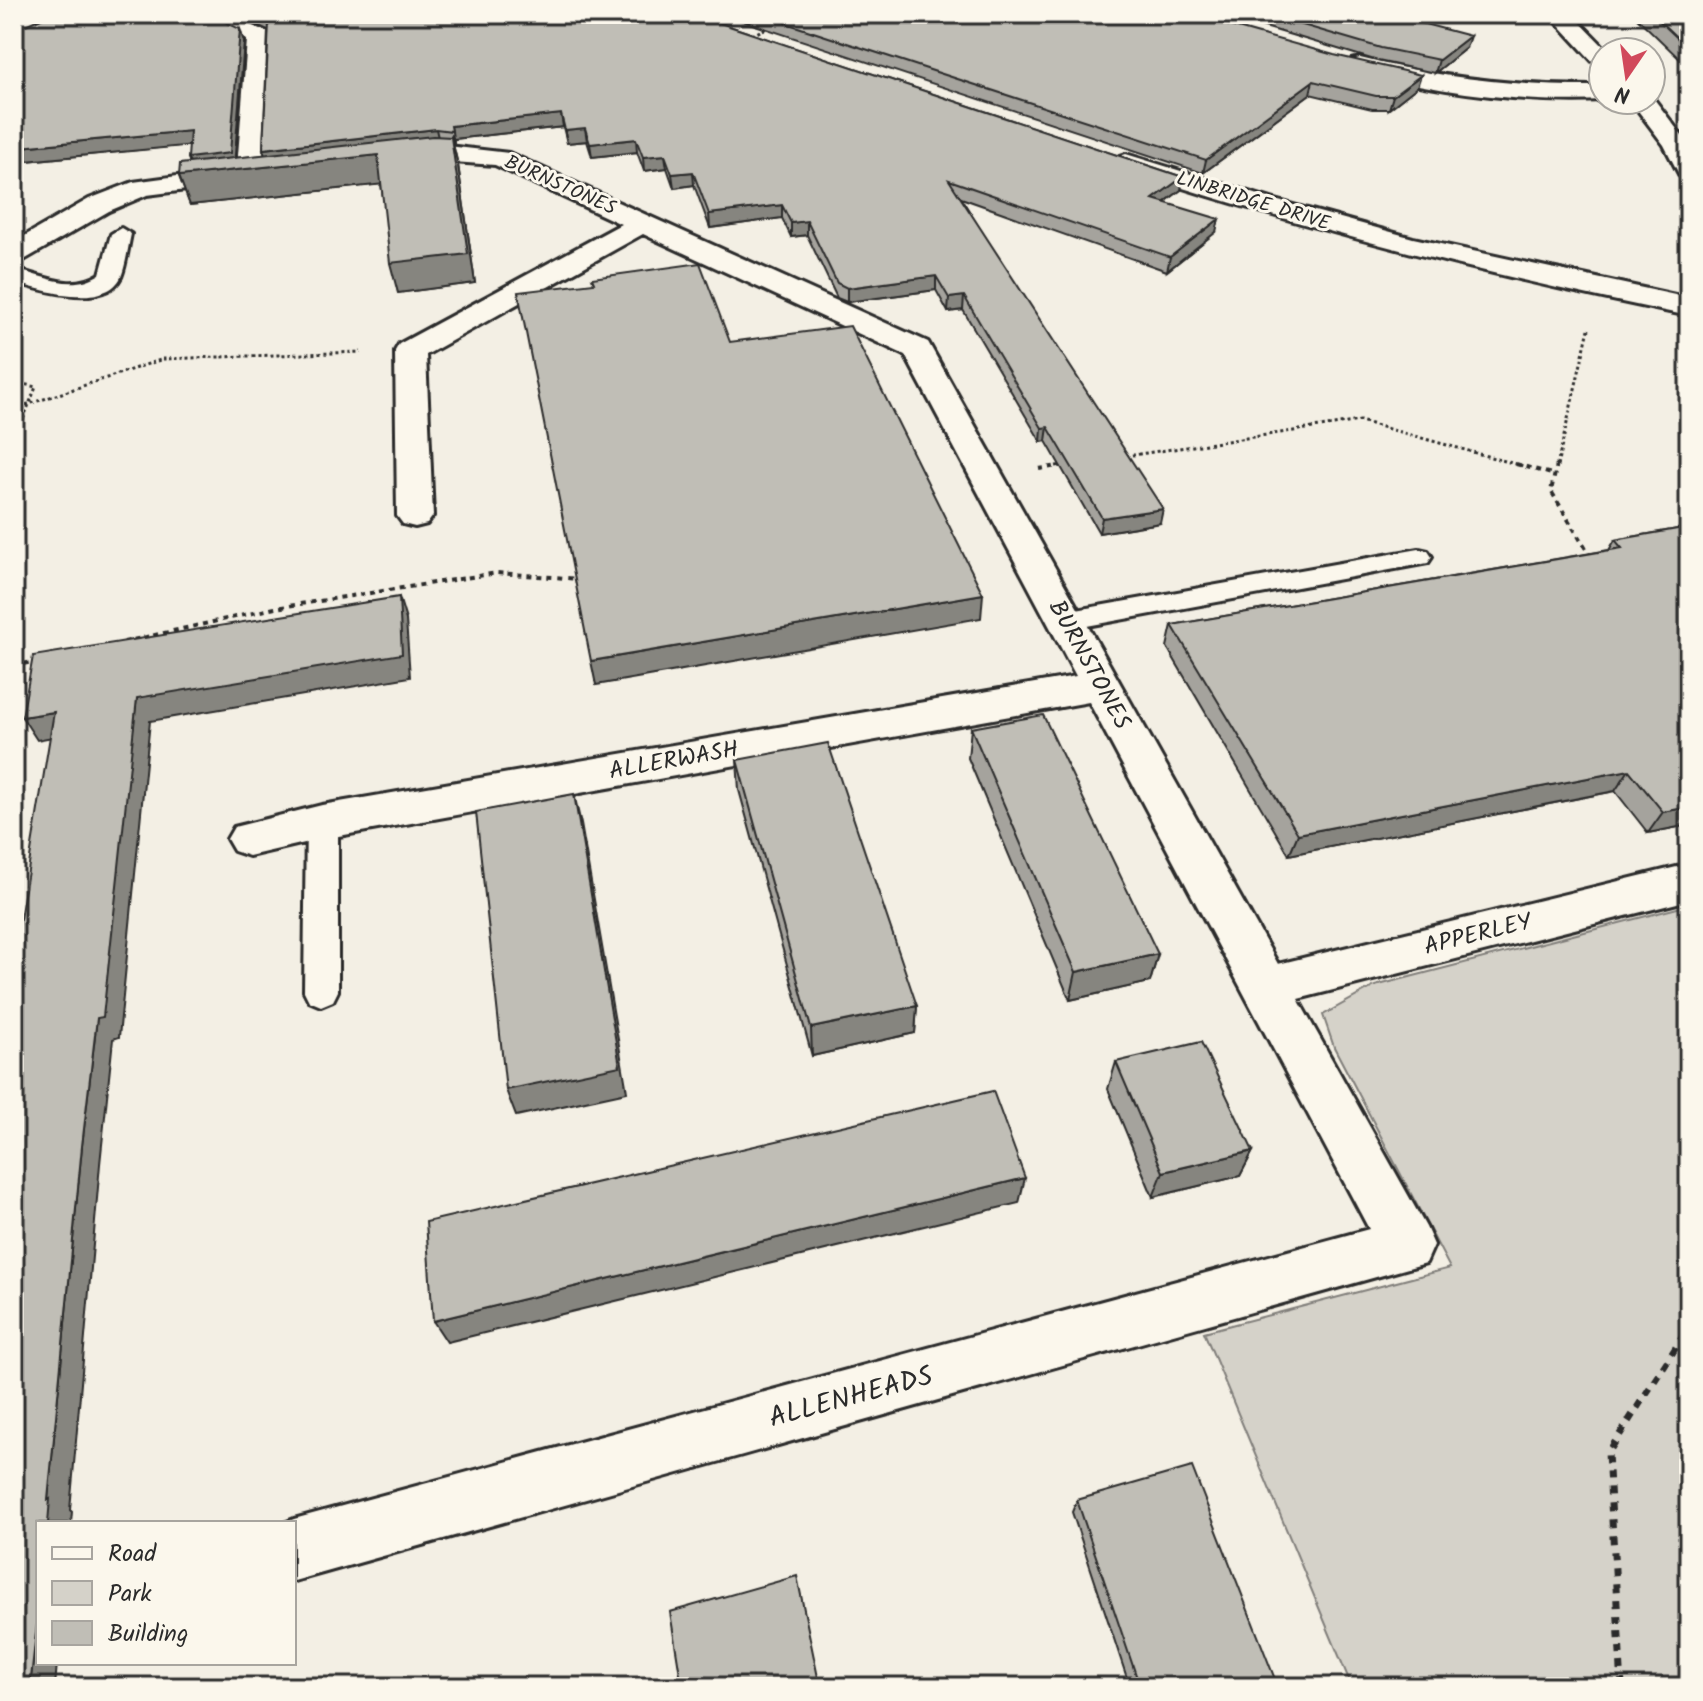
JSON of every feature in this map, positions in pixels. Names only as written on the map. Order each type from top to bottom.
[{"type":"street","points":[[14,254],[99,205],[142,188],[265,172],[259,37],[224,21],[189,14]]},
{"type":"street","points":[[1560,14],[1587,42]]},
{"type":"street","points":[[1344,60],[1404,77],[1476,89],[1587,93]]},
{"type":"street","points":[[1657,116],[1682,144],[1689,170]]},
{"type":"street","name":"BURNSTONES","points":[[360,162],[439,153],[500,158],[917,349],[1407,1245]]},
{"type":"street","name":"LINBRIDGE DRIVE","points":[[1105,154],[1303,219],[1429,253],[1689,307]]},
{"type":"street","name":"BURNSTONES","points":[[410,351],[643,223]]},
{"type":"street","points":[[410,351],[415,516]]},
{"type":"street","name":"ALLERWASH","points":[[249,839],[322,822],[1101,686]]},
{"type":"street","name":"APPERLEY","points":[[1266,987],[1689,882]]},
{"type":"street","name":"ALLENHEADS","points":[[296,1549],[1407,1245]]},
{"type":"lane","points":[[14,275],[58,288],[88,289],[110,277],[121,234]]},
{"type":"lane","points":[[1065,621],[1419,557]]},
{"type":"lane","points":[[321,991],[322,822]]},
{"type":"path","points":[[752,35],[775,25]]},
{"type":"path","points":[[1597,566],[1551,491],[1599,289]]},
{"type":"path","points":[[14,406],[29,404],[163,359],[410,351]]},
{"type":"path","points":[[14,382],[36,387],[14,442]]},
{"type":"path","points":[[1126,456],[1360,421],[1555,475]]},
{"type":"path","points":[[986,477],[1064,465]]},
{"type":"path","points":[[121,642],[275,608],[497,573],[590,580]]},
{"type":"path","points":[[14,666],[45,660]]},
{"type":"path","points":[[1622,1687],[1608,1453],[1689,1327]]},
{"type":"green space","points":[[1689,905],[1689,1687],[1352,1687],[1204,1332],[1450,1268],[1334,1047],[1323,1015],[1375,986]]},
{"type":"building","points":[[50,14],[200,14],[213,16],[240,29],[230,153],[188,158],[190,131],[20,147],[14,168],[14,30]]},
{"type":"building","points":[[258,14],[693,14],[1183,177],[1153,199],[1219,219],[1170,257],[949,180],[1163,509],[1102,518],[1048,427],[1042,428],[964,296],[949,298],[936,276],[847,288],[837,283],[807,221],[791,223],[782,205],[709,214],[693,172],[672,174],[665,155],[643,157],[636,139],[590,144],[585,128],[565,130],[561,114],[451,126],[452,131],[436,129],[263,149],[269,23]]},
{"type":"building","points":[[758,14],[1188,14],[1334,55],[1421,75],[1393,96],[1376,96],[1313,81],[1206,160]]},
{"type":"building","points":[[1265,14],[1387,14],[1470,36],[1439,60],[1381,48]]},
{"type":"building","points":[[1652,14],[1689,14],[1689,49]]},
{"type":"building","points":[[433,136],[451,137],[468,254],[390,263],[378,155],[179,176],[180,164]]},
{"type":"building","points":[[700,263],[730,342],[850,326],[983,594],[591,661],[518,292],[594,283],[592,278]]},
{"type":"building","points":[[1689,527],[1689,735],[1679,736],[1689,747],[1689,807],[1663,812],[1629,770],[1298,834],[1172,625],[1622,548],[1615,540]]},
{"type":"building","points":[[399,597],[402,654],[137,698],[103,1017],[97,1018],[82,1146],[48,1521],[36,1521],[36,1633],[30,1687],[14,1687],[14,956],[54,712],[22,717],[33,656]]},
{"type":"building","points":[[1043,715],[1158,954],[1076,972],[971,728]]},
{"type":"building","points":[[828,743],[917,1006],[811,1028],[737,760]]},
{"type":"building","points":[[574,794],[620,1066],[506,1090],[476,812]]},
{"type":"building","points":[[1201,1042],[1253,1151],[1163,1172],[1116,1062]]},
{"type":"building","points":[[993,1091],[1025,1178],[433,1321],[426,1222]]},
{"type":"building","points":[[1192,1467],[1278,1687],[1140,1687],[1077,1500]]},
{"type":"building","points":[[797,1576],[820,1687],[682,1687],[670,1612]]}]
